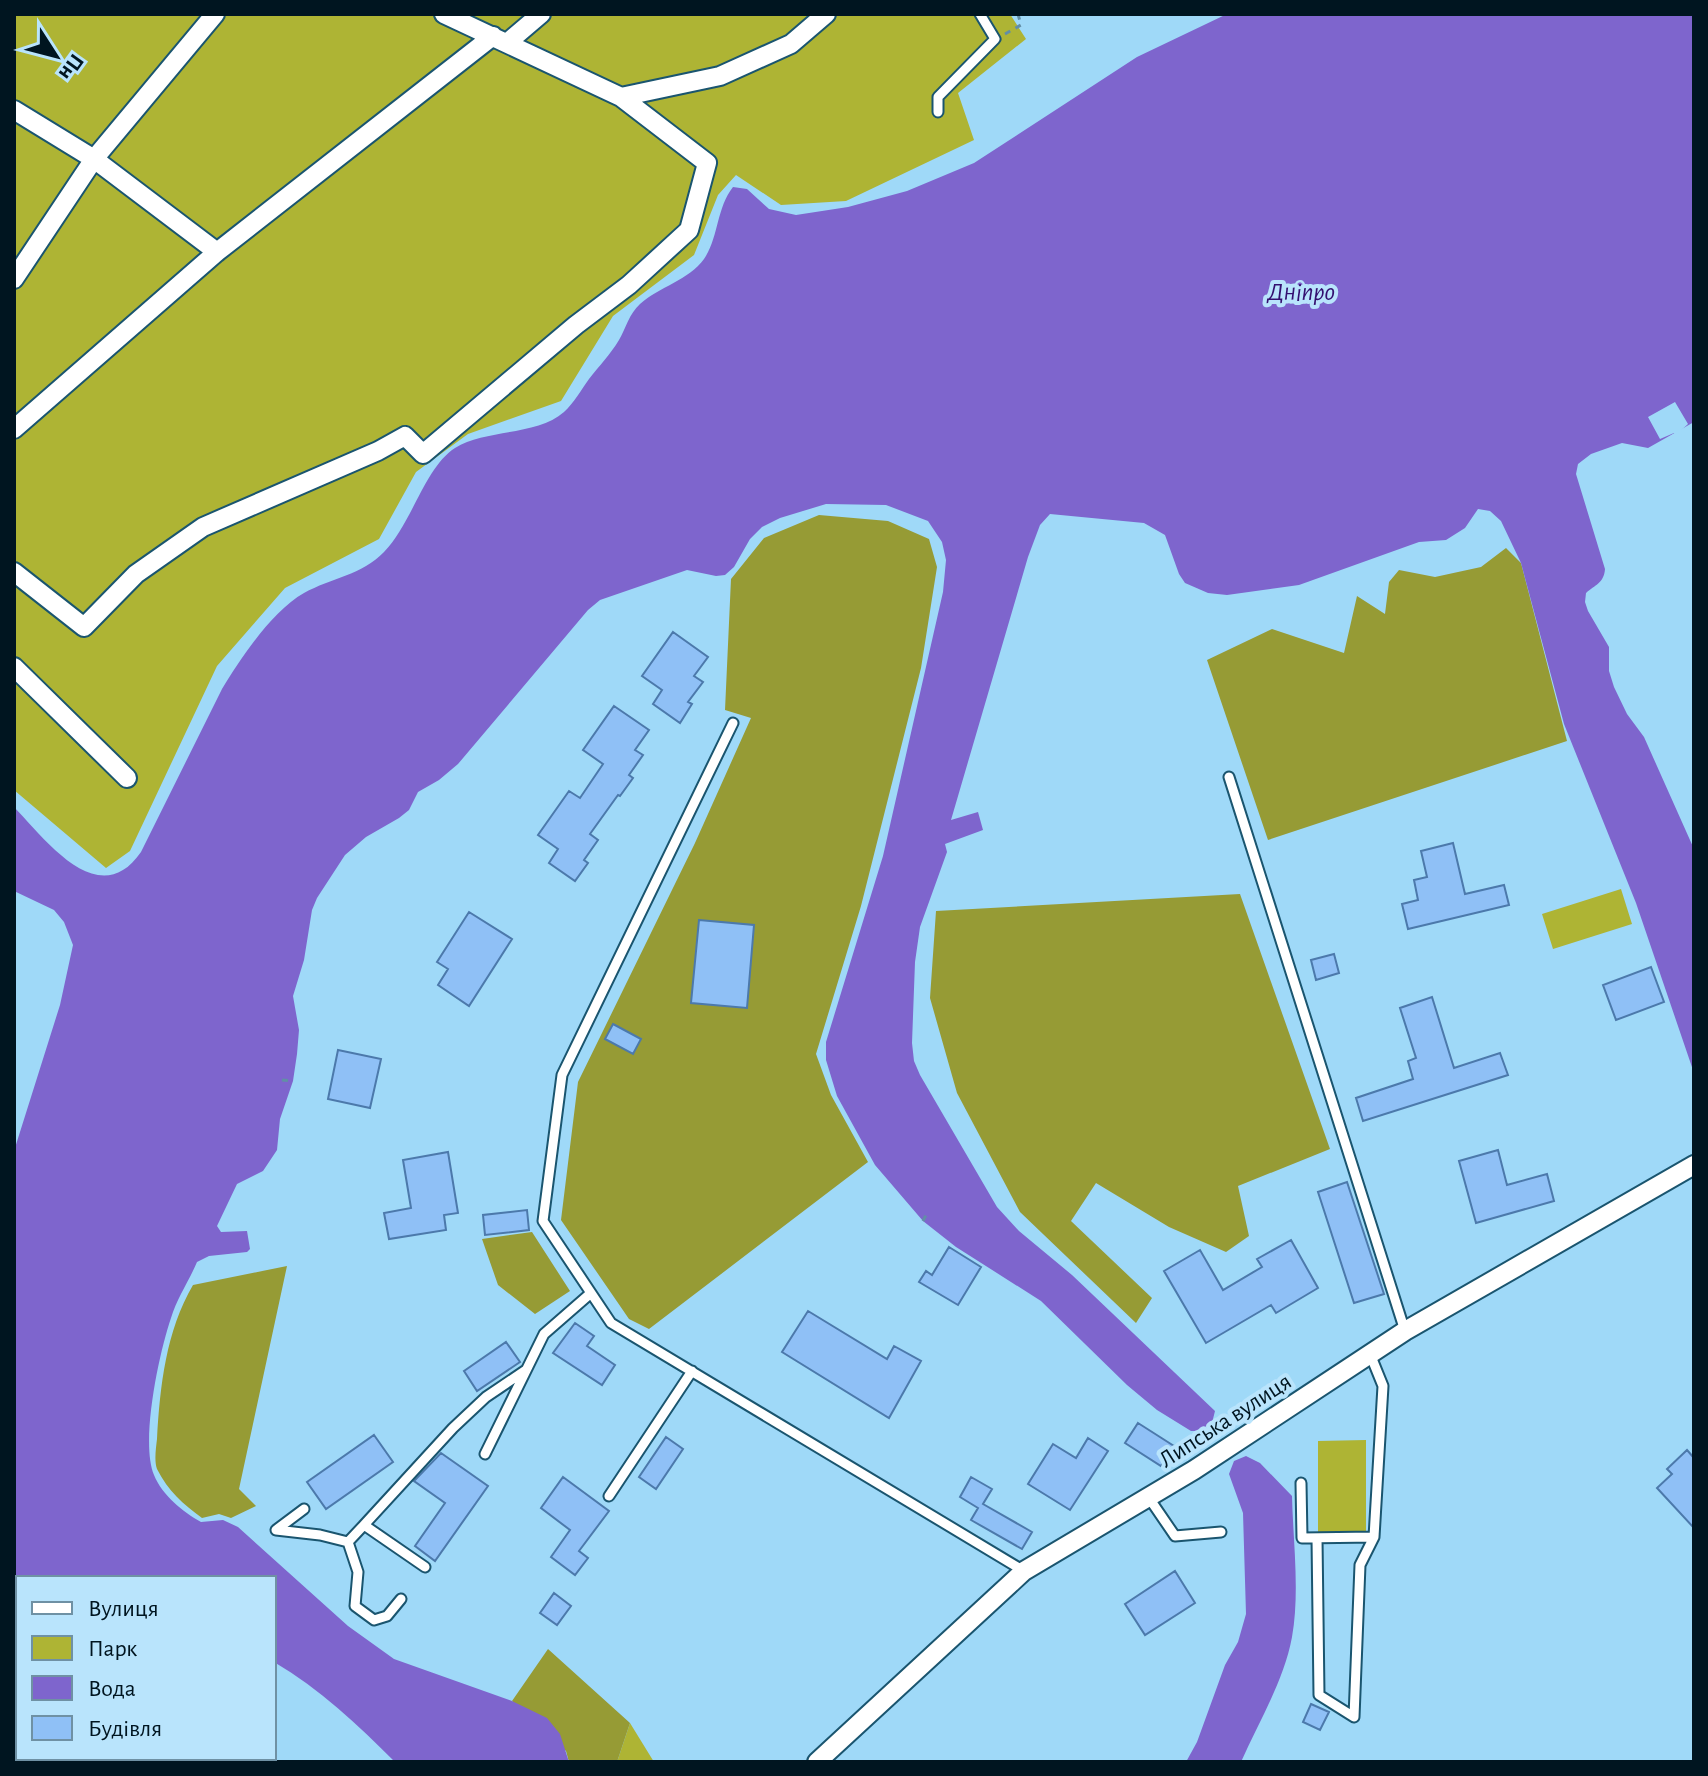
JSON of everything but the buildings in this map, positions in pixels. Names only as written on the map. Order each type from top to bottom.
[{"type":"street","points":[[14,279],[94,159],[215,14]]},
{"type":"street","points":[[14,572],[84,627],[136,574],[203,527],[378,451],[405,436],[423,454],[576,325],[629,285],[689,230],[707,163],[621,97],[444,14]]},
{"type":"street","points":[[14,429],[217,252],[500,39],[541,14]]},
{"type":"street","points":[[621,97],[720,76],[791,44],[826,14]]},
{"type":"street","points":[[14,110],[94,159],[217,252]]},
{"type":"street","points":[[14,667],[127,778]]},
{"type":"street","name":"Липська вулиця","points":[[817,1762],[1024,1571],[1194,1470],[1405,1331],[1694,1165]]},
{"type":"lane","points":[[938,112],[938,97],[995,39],[980,14]]},
{"type":"lane","points":[[733,723],[562,1075],[543,1221],[611,1323],[1024,1571]]},
{"type":"lane","points":[[1229,777],[1405,1331]]},
{"type":"lane","points":[[485,1454],[544,1334],[591,1293]]},
{"type":"lane","points":[[1317,1538],[1319,1695],[1354,1717],[1360,1565],[1374,1537],[1383,1386],[1370,1354]]},
{"type":"lane","points":[[348,1542],[453,1428],[486,1397],[526,1370]]},
{"type":"lane","points":[[609,1496],[692,1371]]},
{"type":"lane","points":[[1301,1483],[1302,1538],[1374,1537]]},
{"type":"lane","points":[[1149,1498],[1175,1536],[1221,1532]]},
{"type":"lane","points":[[304,1509],[276,1530],[348,1542]]},
{"type":"lane","points":[[364,1525],[425,1567]]},
{"type":"lane","points":[[348,1542],[358,1572],[355,1606],[374,1620],[387,1616],[401,1599]]},
{"type":"path","points":[[995,39],[1021,25],[1018,14]]},
{"type":"path","points":[[282,1080],[293,1081]]},
{"type":"path","points":[[923,1221],[926,1215]]},
{"type":"green space","points":[[14,14],[1010,14],[1026,39],[958,93],[974,140],[846,201],[781,205],[736,175],[718,195],[694,255],[613,316],[561,401],[468,434],[416,472],[379,539],[285,588],[217,666],[130,851],[106,868],[14,790]]},
{"type":"green space","points":[[1621,889],[1632,924],[1553,949],[1542,914]]},
{"type":"green space","points":[[1366,1440],[1366,1533],[1318,1534],[1318,1441]]},
{"type":"green space","points":[[630,1723],[654,1762],[617,1762]]},
{"type":"shaded area","points":[[819,515],[888,521],[929,539],[937,567],[921,668],[861,906],[816,1054],[831,1095],[868,1162],[649,1329],[629,1319],[561,1220],[578,1082],[695,843],[751,718],[725,710],[731,579],[764,538]]},
{"type":"shaded area","points":[[1506,548],[1521,563],[1567,741],[1268,840],[1207,660],[1272,629],[1344,653],[1357,596],[1385,614],[1389,582],[1399,570],[1435,577],[1481,567]]},
{"type":"shaded area","points":[[1240,894],[1330,1149],[1238,1186],[1249,1236],[1226,1252],[1169,1227],[1096,1183],[1071,1221],[1152,1298],[1136,1323],[1020,1212],[957,1093],[930,998],[936,911]]},
{"type":"shaded area","points":[[532,1232],[570,1291],[535,1314],[498,1285],[482,1239]]},
{"type":"shaded area","points":[[287,1266],[239,1489],[256,1506],[231,1518],[219,1514],[202,1518],[171,1490],[161,1477],[156,1462],[163,1379],[176,1321],[193,1285]]},
{"type":"shaded area","points":[[548,1649],[630,1723],[617,1762],[569,1762],[566,1751],[512,1701]]},
{"type":"water","name":"Дніпро","points":[[1227,14],[1694,14],[1694,422],[1648,448],[1622,443],[1591,454],[1578,464],[1576,474],[1605,569],[1601,581],[1586,593],[1585,602],[1609,647],[1609,671],[1614,687],[1627,714],[1644,737],[1694,849],[1694,1073],[1636,903],[1564,724],[1521,563],[1501,521],[1490,511],[1478,509],[1465,528],[1446,540],[1419,542],[1299,585],[1227,595],[1208,593],[1185,583],[1165,535],[1144,523],[1050,514],[1040,525],[1028,557],[951,820],[978,812],[983,830],[945,844],[947,852],[920,927],[915,962],[914,1061],[997,1207],[1019,1231],[1072,1275],[1215,1411],[1212,1423],[1198,1431],[1191,1431],[1157,1410],[1127,1385],[1041,1301],[956,1247],[923,1221],[875,1165],[837,1096],[826,1060],[826,1042],[883,856],[943,592],[946,560],[942,542],[928,521],[886,505],[826,504],[780,518],[762,527],[750,539],[734,567],[725,575],[687,570],[600,600],[588,610],[458,764],[418,792],[409,810],[366,837],[345,855],[312,910],[304,960],[293,996],[299,1030],[297,1054],[293,1081],[280,1119],[277,1150],[263,1171],[237,1184],[217,1226],[221,1232],[247,1231],[250,1249],[247,1252],[209,1256],[197,1262],[171,1318],[153,1397],[150,1460],[162,1489],[174,1502],[201,1522],[223,1520],[238,1527],[348,1626],[394,1659],[512,1701],[547,1718],[560,1734],[569,1762],[395,1762],[338,1708],[276,1663],[276,1576],[16,1576],[16,1760],[140,1760],[14,1762],[14,1151],[60,1005],[73,945],[64,922],[54,910],[14,891],[14,807],[41,837],[74,865],[91,873],[108,875],[125,869],[141,852],[222,689],[269,623],[304,593],[366,566],[384,552],[394,541],[435,468],[455,448],[481,438],[540,425],[564,412],[616,345],[636,308],[704,259],[723,204],[733,187],[747,189],[769,209],[796,215],[848,207],[907,191],[974,163],[1137,57]]},
{"type":"water","points":[[1246,1456],[1260,1463],[1292,1496],[1296,1584],[1292,1637],[1277,1685],[1241,1762],[1186,1762],[1197,1742],[1225,1665],[1238,1642],[1246,1614],[1243,1513],[1229,1474],[1234,1461]]},
{"type":"pier","points":[[1675,402],[1688,424],[1676,435],[1674,433],[1660,439],[1648,417]]}]
